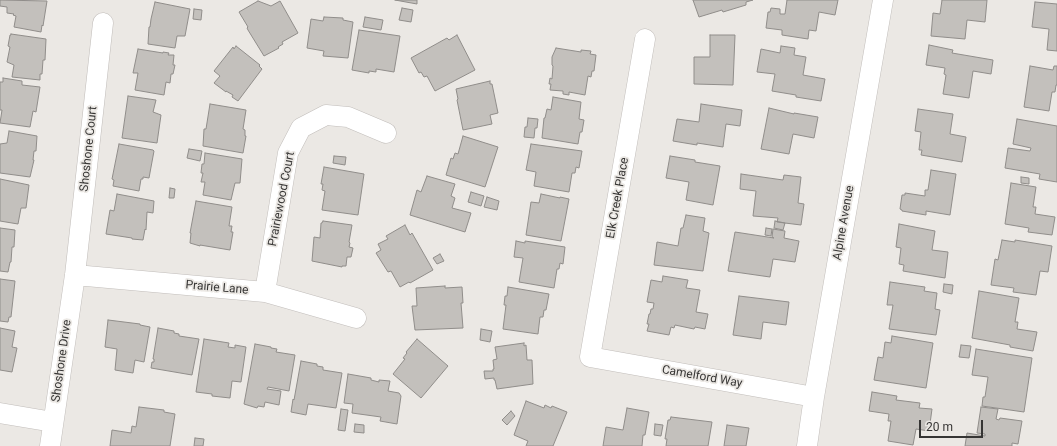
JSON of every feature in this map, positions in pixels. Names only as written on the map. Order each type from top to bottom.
[{"type":"street","name":"Alpine Avenue","points":[[806,446],[883,0]]},
{"type":"street","name":"Shoshone Court","points":[[75,276],[103,23]]},
{"type":"street","name":"Elk Creek Place","points":[[590,357],[645,39]]},
{"type":"street","name":"Prairiewood Court","points":[[265,292],[288,153],[301,128],[326,116],[348,117],[386,134]]},
{"type":"street","name":"Prairie Lane","points":[[75,276],[265,292],[356,318]]},
{"type":"street","name":"Shoshone Drive","points":[[50,446],[75,276]]},
{"type":"street","name":"Camelford Way","points":[[590,357],[814,397]]},
{"type":"street","points":[[0,413],[53,422]]},
{"type":"building","points":[[0,0],[47,1],[41,32],[14,27],[16,16],[13,15],[14,14],[7,13],[7,7],[0,6]]},
{"type":"building","points":[[395,0],[417,0],[417,4]]},
{"type":"building","points":[[693,0],[753,0],[746,2],[746,5],[699,17]]},
{"type":"building","points":[[787,0],[838,0],[835,15],[819,12],[816,31],[809,30],[808,39],[782,35],[782,30],[766,28],[768,12],[770,12],[771,8],[780,9],[780,14],[785,14]]},
{"type":"building","points":[[942,0],[987,0],[985,22],[967,20],[965,39],[931,36],[933,13],[940,14]]},
{"type":"building","points":[[258,1],[271,6],[280,1],[298,33],[282,42],[283,44],[278,47],[279,48],[264,56],[239,12]]},
{"type":"building","points":[[155,2],[190,9],[185,36],[177,36],[175,48],[148,44],[149,27]]},
{"type":"building","points":[[1035,2],[1057,4],[1057,51],[1047,50],[1049,29],[1032,27]]},
{"type":"building","points":[[402,8],[413,10],[411,22],[399,20]]},
{"type":"building","points":[[194,9],[202,10],[201,20],[193,19]]},
{"type":"building","points":[[324,17],[343,18],[343,20],[353,22],[348,58],[323,56],[324,51],[307,48],[311,19],[323,21]]},
{"type":"building","points":[[365,17],[383,20],[381,30],[363,27]]},
{"type":"building","points":[[359,30],[400,36],[394,72],[376,69],[376,72],[369,71],[369,73],[352,70]]},
{"type":"building","points":[[11,34],[46,39],[45,60],[43,60],[40,80],[12,77],[14,65],[7,62],[10,47],[8,46]]},
{"type":"building","points":[[457,35],[475,70],[435,91],[427,76],[424,77],[421,72],[419,73],[411,58],[447,38],[449,40]]},
{"type":"building","points":[[710,35],[735,35],[733,85],[694,84],[694,57],[710,57]]},
{"type":"building","points":[[929,45],[953,50],[952,53],[993,60],[991,74],[973,71],[969,98],[943,94],[946,75],[944,74],[945,68],[926,65]]},
{"type":"building","points":[[236,46],[260,65],[259,66],[262,69],[238,101],[232,97],[233,95],[226,92],[214,83],[220,76],[214,71],[233,47],[234,49]]},
{"type":"building","points":[[781,46],[795,48],[794,55],[806,57],[803,75],[825,79],[821,101],[772,91],[775,74],[757,72],[761,49],[780,53]]},
{"type":"building","points":[[556,48],[581,52],[581,50],[591,51],[590,54],[596,55],[594,71],[592,71],[591,77],[588,76],[585,95],[569,92],[569,95],[563,94],[563,91],[550,90],[551,84],[549,84],[550,78],[552,79],[553,66],[552,57]]},
{"type":"building","points":[[138,49],[174,55],[173,65],[175,65],[173,74],[171,74],[170,83],[166,82],[164,95],[135,90],[138,73],[133,73]]},
{"type":"building","points":[[1030,66],[1053,70],[1054,66],[1057,66],[1057,85],[1055,92],[1052,92],[1049,111],[1024,107]]},
{"type":"building","points":[[3,78],[22,81],[22,85],[40,87],[36,112],[33,111],[30,127],[0,123],[2,110],[0,110],[0,82],[3,82]]},
{"type":"building","points":[[490,81],[490,84],[492,84],[498,113],[490,115],[492,124],[463,130],[456,89]]},
{"type":"building","points":[[128,96],[156,100],[153,112],[161,115],[157,143],[122,138]]},
{"type":"building","points":[[553,97],[581,102],[579,119],[584,120],[578,144],[542,138],[544,118],[547,109],[551,110]]},
{"type":"building","points":[[210,104],[246,110],[243,129],[245,130],[246,136],[243,153],[203,146],[204,129],[206,129]]},
{"type":"building","points":[[701,104],[742,110],[740,126],[726,124],[723,147],[673,141],[677,119],[699,122]]},
{"type":"building","points":[[769,108],[794,114],[818,117],[814,138],[793,134],[789,154],[761,149]]},
{"type":"building","points":[[918,109],[953,114],[950,134],[966,137],[962,162],[921,155],[922,150],[919,150],[921,132],[915,131]]},
{"type":"building","points":[[528,118],[538,119],[534,138],[524,137]]},
{"type":"building","points":[[1017,119],[1057,126],[1057,182],[1039,179],[1040,174],[1005,168],[1008,148],[1030,151],[1031,148],[1013,144]]},
{"type":"building","points":[[9,131],[37,136],[36,151],[34,151],[34,160],[30,177],[0,173],[0,144],[7,143]]},
{"type":"building","points":[[463,136],[498,147],[485,187],[446,175],[451,158],[453,159],[455,153],[458,154]]},
{"type":"building","points":[[119,144],[154,151],[149,178],[143,177],[143,179],[141,179],[139,191],[113,186],[114,180],[112,179]]},
{"type":"building","points":[[531,144],[582,151],[579,168],[576,167],[575,173],[572,173],[569,192],[534,186],[536,172],[526,170]]},
{"type":"building","points":[[189,149],[202,151],[200,161],[187,158]]},
{"type":"building","points":[[205,153],[242,159],[240,183],[235,183],[231,200],[203,195],[205,182],[201,182],[203,173],[201,173]]},
{"type":"building","points":[[334,156],[346,157],[345,165],[333,163]]},
{"type":"building","points":[[670,156],[720,166],[713,205],[686,200],[689,182],[666,178]]},
{"type":"building","points":[[324,167],[364,174],[358,215],[322,210],[325,191],[322,190],[323,184],[321,184]]},
{"type":"building","points":[[931,170],[956,174],[950,215],[926,211],[926,215],[902,211],[900,209],[902,195],[905,195],[905,193],[925,196],[925,190],[928,190]]},
{"type":"building","points":[[741,174],[783,180],[784,175],[801,177],[798,203],[804,204],[801,225],[777,222],[778,218],[753,216],[756,191],[740,189]]},
{"type":"building","points":[[427,176],[455,184],[451,196],[455,198],[452,208],[471,213],[465,232],[410,215],[417,190],[421,192]]},
{"type":"building","points":[[1021,177],[1029,178],[1029,184],[1021,183]]},
{"type":"building","points":[[0,179],[29,185],[26,208],[21,208],[18,224],[0,221]]},
{"type":"building","points":[[1011,183],[1036,187],[1033,207],[1036,207],[1035,214],[1055,217],[1052,235],[1028,232],[1029,228],[1005,224]]},
{"type":"building","points":[[170,188],[175,189],[174,198],[169,198]]},
{"type":"building","points":[[471,192],[484,196],[481,206],[468,202]]},
{"type":"building","points":[[117,194],[154,201],[153,213],[147,212],[146,230],[145,229],[143,240],[106,234],[110,210],[114,211]]},
{"type":"building","points":[[541,194],[569,199],[561,241],[526,235],[531,202],[539,203]]},
{"type":"building","points":[[487,197],[499,201],[497,210],[484,207]]},
{"type":"building","points":[[196,201],[232,207],[229,226],[232,226],[231,232],[233,232],[230,250],[200,246],[190,243],[190,233]]},
{"type":"building","points":[[686,215],[705,218],[703,231],[709,233],[703,271],[654,265],[657,242],[678,246],[681,228],[683,228]]},
{"type":"building","points":[[323,221],[352,225],[349,247],[353,248],[351,257],[347,257],[346,266],[342,267],[312,261],[314,237],[320,238],[321,223]]},
{"type":"building","points":[[775,221],[785,223],[783,230],[774,228]]},
{"type":"building","points":[[899,224],[935,231],[932,250],[948,252],[945,278],[903,271],[904,265],[899,264],[901,248],[896,247]]},
{"type":"building","points":[[405,225],[410,235],[412,233],[433,270],[400,287],[391,271],[388,272],[376,253],[381,250],[378,244],[388,239],[386,236]]},
{"type":"building","points":[[0,228],[15,230],[14,247],[12,247],[11,262],[8,272],[0,271]]},
{"type":"building","points":[[766,228],[772,229],[771,236],[765,235]]},
{"type":"building","points":[[773,229],[785,231],[784,238],[799,241],[795,262],[773,259],[770,277],[728,271],[735,232],[774,238],[772,237]]},
{"type":"building","points":[[1002,240],[1015,242],[1015,240],[1052,246],[1048,272],[1040,271],[1036,295],[1013,292],[1014,288],[991,285],[995,259],[998,260]]},
{"type":"building","points":[[516,241],[565,247],[563,264],[560,263],[559,269],[557,269],[554,288],[519,282],[523,258],[514,257]]},
{"type":"building","points":[[440,254],[444,261],[437,264],[433,258]]},
{"type":"building","points":[[663,276],[688,280],[686,288],[700,290],[696,312],[708,314],[705,329],[695,327],[694,329],[675,325],[674,328],[671,327],[669,335],[647,331],[649,314],[651,309],[653,309],[654,303],[647,302],[651,280],[662,282]]},
{"type":"building","points":[[0,279],[15,281],[11,317],[9,317],[8,322],[0,321]]},
{"type":"building","points":[[890,282],[925,287],[924,291],[937,293],[935,309],[940,310],[936,335],[889,329],[893,305],[887,305]]},
{"type":"building","points":[[944,284],[953,285],[952,294],[943,292]]},
{"type":"building","points":[[445,286],[445,288],[462,287],[463,303],[461,303],[463,328],[415,330],[412,306],[417,306],[416,288]]},
{"type":"building","points":[[508,287],[549,294],[546,310],[544,310],[543,317],[540,317],[538,334],[503,329],[506,305],[504,305],[505,296],[507,296]]},
{"type":"building","points":[[979,291],[1019,298],[1015,322],[1018,322],[1017,329],[1037,332],[1033,351],[972,338]]},
{"type":"building","points":[[739,296],[789,302],[786,325],[763,322],[761,339],[733,335]]},
{"type":"building","points":[[108,320],[140,324],[150,327],[144,362],[135,360],[133,373],[115,370],[117,349],[105,347]]},
{"type":"building","points":[[0,328],[15,331],[12,347],[17,348],[12,372],[0,370]]},
{"type":"building","points":[[158,328],[174,331],[174,333],[179,334],[179,336],[199,339],[192,375],[151,368],[152,362],[154,362],[153,359]]},
{"type":"building","points":[[481,329],[492,331],[490,342],[480,340]]},
{"type":"building","points":[[892,336],[933,343],[926,388],[874,380],[878,357],[883,358],[885,342],[891,343]]},
{"type":"building","points":[[204,339],[229,343],[228,347],[235,348],[235,345],[246,347],[241,382],[232,381],[230,398],[196,392]]},
{"type":"building","points":[[417,339],[448,366],[421,398],[393,374],[405,359],[403,358],[407,353],[406,352]]},
{"type":"building","points":[[524,343],[524,346],[526,345],[527,360],[532,360],[533,384],[497,389],[494,378],[485,379],[484,371],[493,371],[494,369],[493,360],[497,359],[495,347]]},
{"type":"building","points":[[255,344],[277,349],[276,352],[295,355],[289,391],[268,387],[267,389],[281,391],[279,405],[265,402],[264,407],[258,406],[257,408],[244,404]]},
{"type":"building","points":[[961,345],[971,346],[969,358],[959,357]]},
{"type":"building","points":[[976,349],[1032,358],[1024,412],[982,406],[988,377],[972,375]]},
{"type":"building","points":[[301,361],[317,364],[317,366],[323,367],[323,370],[342,373],[336,408],[308,404],[306,415],[291,412]]},
{"type":"building","points":[[348,374],[371,378],[371,380],[379,382],[379,380],[390,381],[388,391],[399,393],[401,396],[397,424],[380,421],[381,417],[352,413],[353,404],[344,403]]},
{"type":"building","points":[[872,392],[897,396],[896,400],[920,403],[919,408],[932,409],[929,431],[916,429],[913,445],[888,441],[891,421],[888,421],[889,414],[869,411]]},
{"type":"building","points":[[526,401],[544,408],[545,405],[551,408],[552,406],[567,412],[553,446],[526,446],[528,441],[514,435]]},
{"type":"building","points":[[139,407],[164,410],[164,412],[175,414],[170,446],[110,446],[112,430],[131,433],[132,426],[136,427]]},
{"type":"building","points":[[981,407],[998,409],[996,419],[999,420],[1000,418],[1022,421],[1018,444],[1012,443],[1012,446],[965,446],[967,433],[985,436],[985,434],[977,433]]},
{"type":"building","points":[[627,408],[649,412],[645,435],[643,435],[642,446],[603,446],[606,427],[623,430]]},
{"type":"building","points":[[341,409],[348,410],[345,431],[338,430]]},
{"type":"building","points":[[511,411],[515,416],[507,425],[502,420]]},
{"type":"building","points":[[671,417],[712,422],[708,446],[666,446],[667,439],[665,439],[668,420],[670,420]]},
{"type":"building","points":[[355,424],[364,425],[364,433],[354,432]]},
{"type":"building","points":[[655,424],[663,425],[661,436],[654,435]]},
{"type":"building","points":[[727,425],[749,428],[746,446],[724,446]]},
{"type":"building","points":[[195,438],[204,439],[203,446],[194,446]]}]
